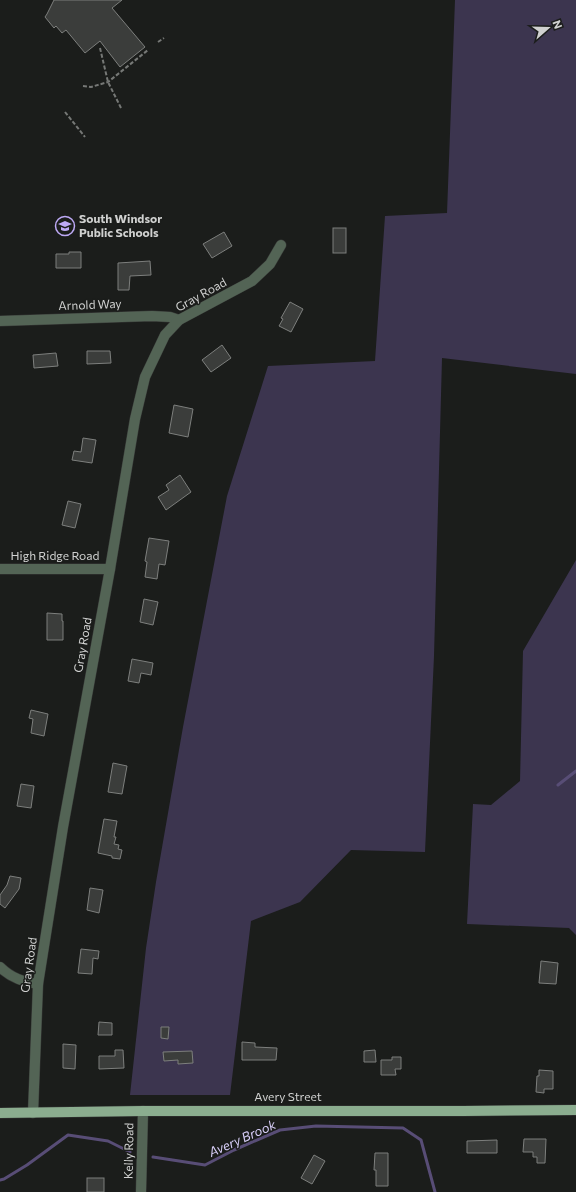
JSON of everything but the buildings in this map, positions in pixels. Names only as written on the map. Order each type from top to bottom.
[{"type":"main road","name":"Avery Street","points":[[0,1113],[143,1110],[576,1110]]},
{"type":"street","name":"Gray Road","points":[[33,1113],[38,984],[63,827],[110,569],[135,419],[145,377],[165,335],[180,320],[252,281],[270,264],[281,245]]},
{"type":"street","name":"Arnold Way","points":[[0,321],[152,316],[170,317],[180,320]]},
{"type":"street","name":"High Ridge Road","points":[[0,569],[110,569]]},
{"type":"street","points":[[0,967],[6,973],[20,981],[38,984]]},
{"type":"street","name":"Kelly Road","points":[[141,1192],[143,1110]]},
{"type":"path","points":[[158,42],[164,38]]},
{"type":"path","points":[[100,48],[108,82],[121,108]]},
{"type":"path","points":[[83,86],[91,87],[108,82],[148,50]]},
{"type":"path","points":[[65,112],[85,138]]},
{"type":"shaded area","points":[[455,0],[576,0],[576,374],[442,358],[434,656],[425,852],[351,850],[300,902],[251,921],[230,1095],[130,1095],[146,948],[156,882],[183,727],[227,496],[268,366],[375,361],[385,216],[447,213]]},
{"type":"shaded area","points":[[576,560],[576,935],[569,928],[467,924],[473,804],[491,805],[520,781],[523,651]]},
{"type":"waterway","points":[[558,785],[576,771]]},
{"type":"waterway","name":"Avery Brook","points":[[153,1157],[205,1165],[234,1150],[280,1130],[316,1126],[403,1128],[421,1140],[435,1192]]},
{"type":"waterway","name":"Avery Brook","points":[[0,1180],[27,1165],[68,1135],[108,1141],[130,1152]]},
{"type":"place","name":"South Windsor Public Schools","points":[[65,226]]}]
